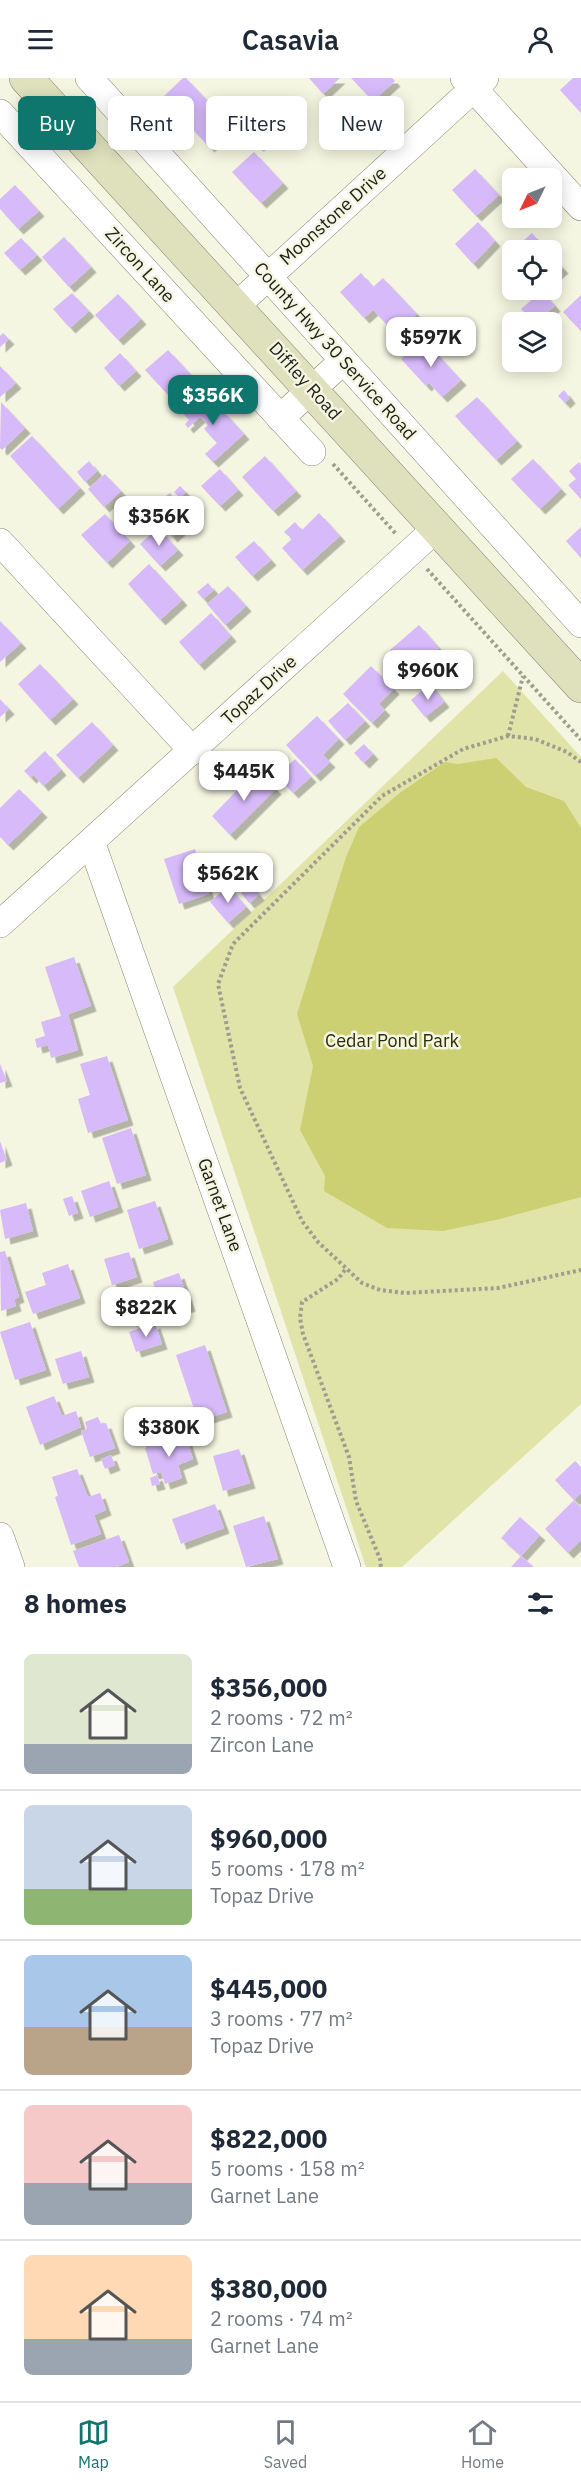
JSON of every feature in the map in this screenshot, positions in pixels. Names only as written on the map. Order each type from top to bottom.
[{"type":"main road","name":"Diffley Road","points":[[26,78],[581,686]]},
{"type":"street","name":"County Hwy 30 Service Road","points":[[89,78],[268,276],[342,362],[581,624]]},
{"type":"street","name":"Moonstone Drive","points":[[236,306],[474,81]]},
{"type":"street","points":[[474,81],[581,207]]},
{"type":"street","name":"Zircon Lane","points":[[0,112],[312,452]]},
{"type":"street","points":[[280,418],[342,362]]},
{"type":"street","name":"Topaz Drive","points":[[0,924],[92,844],[438,527]]},
{"type":"street","points":[[0,542],[193,751]]},
{"type":"street","name":"Garnet Lane","points":[[92,844],[347,1567]]},
{"type":"street","points":[[0,1536],[10,1567]]},
{"type":"path","points":[[312,452],[328,459],[581,740]]},
{"type":"path","points":[[508,736],[523,676]]},
{"type":"path","points":[[581,762],[567,752],[535,739],[508,736],[463,749],[382,796],[233,944],[218,984],[240,1089],[302,1221],[345,1270],[362,1283],[380,1290],[405,1293],[498,1288],[581,1270]]},
{"type":"path","points":[[345,1270],[338,1279],[302,1302],[300,1318],[303,1334],[349,1457],[356,1501],[380,1559],[381,1567]]},
{"type":"green space","name":"Cedar Pond Park","points":[[503,671],[581,757],[581,1404],[402,1567],[366,1567],[173,987]]},
{"type":"shaded area","points":[[496,758],[526,787],[564,801],[581,828],[581,1197],[500,1219],[443,1231],[387,1228],[324,1191],[325,1176],[300,1130],[313,1066],[297,1014],[346,857],[359,827],[401,792],[445,762],[458,764]]},
{"type":"building","points":[[183,78],[186,78],[206,99],[206,144],[194,131],[194,96],[164,96]]},
{"type":"building","points":[[309,78],[340,78],[323,94]]},
{"type":"building","points":[[351,78],[392,78],[395,81],[378,96],[368,96]]},
{"type":"building","points":[[573,78],[581,78],[581,113],[560,90]]},
{"type":"building","points":[[254,152],[283,183],[261,203],[232,172]]},
{"type":"building","points":[[475,169],[499,195],[476,216],[452,190]]},
{"type":"building","points":[[15,185],[39,211],[18,229],[0,209],[0,199]]},
{"type":"building","points":[[478,222],[495,241],[473,264],[455,244]]},
{"type":"building","points":[[532,233],[538,240],[524,240]]},
{"type":"building","points":[[64,237],[91,267],[69,287],[42,257]]},
{"type":"building","points":[[21,238],[37,255],[20,270],[4,253]]},
{"type":"building","points":[[361,273],[373,287],[383,278],[417,314],[396,334],[373,310],[364,318],[340,292]]},
{"type":"building","points":[[72,293],[89,311],[70,328],[53,309]]},
{"type":"building","points":[[118,294],[141,319],[118,340],[95,315]]},
{"type":"building","points":[[581,295],[581,331],[563,312]]},
{"type":"building","points":[[532,300],[550,300],[555,306],[547,312],[524,312],[521,309]]},
{"type":"building","points":[[3,333],[9,339],[0,347],[0,336]]},
{"type":"building","points":[[423,339],[461,380],[442,397],[429,383],[426,386],[401,359]]},
{"type":"building","points":[[168,350],[194,378],[171,398],[145,370]]},
{"type":"building","points":[[120,353],[136,371],[119,386],[104,368]]},
{"type":"building","points":[[0,366],[16,383],[0,397]]},
{"type":"building","points":[[564,390],[570,398],[565,403],[558,396]]},
{"type":"building","points":[[199,393],[217,416],[223,411],[244,434],[213,462],[205,454],[217,443],[204,429],[208,425],[200,417],[188,428],[185,424],[189,420],[180,410]]},
{"type":"building","points":[[477,397],[517,441],[496,460],[455,416]]},
{"type":"building","points":[[1,402],[25,428],[2,450],[0,448]]},
{"type":"building","points":[[32,436],[80,488],[58,509],[10,456]]},
{"type":"building","points":[[265,456],[296,491],[273,511],[242,477]]},
{"type":"building","points":[[533,459],[561,489],[540,509],[511,479]]},
{"type":"building","points":[[89,461],[97,471],[85,482],[77,472]]},
{"type":"building","points":[[579,462],[581,465],[581,499],[568,485],[576,479],[569,471]]},
{"type":"building","points":[[220,469],[238,490],[220,506],[201,486]]},
{"type":"building","points":[[105,474],[121,491],[104,507],[88,489]]},
{"type":"building","points":[[180,486],[186,492],[180,498],[174,492]]},
{"type":"building","points":[[170,493],[176,500],[168,507],[162,499]]},
{"type":"building","points":[[319,513],[340,536],[302,570],[282,548],[292,539],[284,532],[295,522],[302,530]]},
{"type":"building","points":[[105,514],[130,541],[107,563],[81,535]]},
{"type":"building","points":[[171,519],[180,530],[172,537],[163,526]]},
{"type":"building","points":[[581,527],[581,558],[566,541]]},
{"type":"building","points":[[158,528],[178,550],[160,566],[140,544]]},
{"type":"building","points":[[254,541],[271,560],[252,576],[235,557]]},
{"type":"building","points":[[149,564],[182,600],[160,620],[128,584]]},
{"type":"building","points":[[208,583],[214,590],[203,599],[197,592]]},
{"type":"building","points":[[228,586],[246,606],[225,625],[207,604]]},
{"type":"building","points":[[211,613],[231,636],[199,665],[179,642]]},
{"type":"building","points":[[0,621],[21,643],[0,662]]},
{"type":"building","points":[[419,625],[439,648],[410,673],[390,650]]},
{"type":"building","points":[[40,664],[73,699],[50,720],[18,684]]},
{"type":"building","points":[[371,666],[394,689],[379,704],[385,710],[372,723],[343,694]]},
{"type":"building","points":[[430,684],[444,702],[425,717],[411,700]]},
{"type":"building","points":[[0,699],[9,709],[0,717]]},
{"type":"building","points":[[348,703],[365,721],[345,740],[328,721]]},
{"type":"building","points":[[317,716],[339,739],[323,755],[330,762],[315,776],[286,745]]},
{"type":"building","points":[[92,722],[113,745],[78,778],[56,755]]},
{"type":"building","points":[[364,744],[373,754],[364,763],[354,753]]},
{"type":"building","points":[[45,751],[61,770],[43,786],[34,775],[31,778],[24,771]]},
{"type":"building","points":[[295,759],[311,777],[293,793],[277,776]]},
{"type":"building","points":[[257,770],[276,789],[230,835],[212,816]]},
{"type":"building","points":[[19,789],[42,812],[8,845],[0,837],[0,808]]},
{"type":"building","points":[[195,849],[209,894],[179,904],[164,859]]},
{"type":"building","points":[[251,885],[259,895],[249,903],[241,893]]},
{"type":"building","points":[[228,886],[246,907],[228,923],[210,902]]},
{"type":"building","points":[[74,957],[91,1006],[68,1014],[78,1050],[51,1058],[48,1045],[37,1048],[35,1039],[45,1036],[41,1022],[61,1016],[45,967]]},
{"type":"building","points":[[107,1056],[128,1120],[88,1133],[78,1099],[90,1095],[80,1064]]},
{"type":"building","points":[[0,1064],[7,1081],[0,1083]]},
{"type":"building","points":[[131,1128],[146,1175],[117,1184],[102,1138]]},
{"type":"building","points":[[0,1141],[7,1160],[0,1163]]},
{"type":"building","points":[[109,1181],[118,1207],[90,1217],[81,1191]]},
{"type":"building","points":[[72,1196],[78,1213],[69,1216],[63,1199]]},
{"type":"building","points":[[155,1201],[168,1239],[139,1249],[127,1210]]},
{"type":"building","points":[[26,1203],[33,1231],[5,1239],[0,1210]]},
{"type":"building","points":[[5,1251],[19,1297],[14,1299],[16,1306],[1,1311],[0,1252]]},
{"type":"building","points":[[129,1252],[137,1277],[112,1285],[104,1259]]},
{"type":"building","points":[[68,1264],[80,1298],[33,1314],[25,1292],[46,1285],[42,1273]]},
{"type":"building","points":[[179,1273],[190,1306],[164,1315],[153,1282]]},
{"type":"building","points":[[30,1322],[46,1370],[15,1380],[0,1332]]},
{"type":"building","points":[[155,1323],[162,1344],[136,1352],[129,1332]]},
{"type":"building","points":[[205,1345],[227,1412],[198,1421],[176,1355]]},
{"type":"building","points":[[81,1351],[89,1377],[63,1384],[55,1359]]},
{"type":"building","points":[[54,1396],[62,1416],[76,1411],[81,1427],[40,1445],[26,1407]]},
{"type":"building","points":[[98,1417],[101,1424],[106,1423],[115,1448],[90,1457],[81,1431],[87,1429],[85,1422]]},
{"type":"building","points":[[154,1427],[158,1437],[142,1443],[138,1433]]},
{"type":"building","points":[[185,1434],[193,1459],[178,1465],[182,1478],[165,1484],[161,1472],[153,1474],[145,1448]]},
{"type":"building","points":[[239,1449],[250,1483],[223,1491],[213,1456]]},
{"type":"building","points":[[111,1455],[115,1465],[105,1469],[101,1459]]},
{"type":"building","points":[[575,1461],[581,1467],[581,1493],[574,1500],[555,1480]]},
{"type":"building","points":[[77,1469],[88,1497],[100,1493],[106,1510],[94,1515],[101,1534],[71,1545],[55,1497],[58,1496],[52,1477]]},
{"type":"building","points":[[157,1475],[160,1484],[152,1486],[150,1478]]},
{"type":"building","points":[[574,1500],[581,1508],[581,1540],[568,1553],[545,1529]]},
{"type":"building","points":[[215,1504],[224,1528],[181,1544],[172,1519]]},
{"type":"building","points":[[264,1516],[278,1559],[246,1567],[233,1526]]},
{"type":"building","points":[[520,1517],[540,1535],[521,1556],[501,1538]]},
{"type":"building","points":[[119,1535],[129,1562],[116,1567],[79,1567],[73,1551]]},
{"type":"building","points":[[521,1556],[534,1567],[511,1567]]}]
